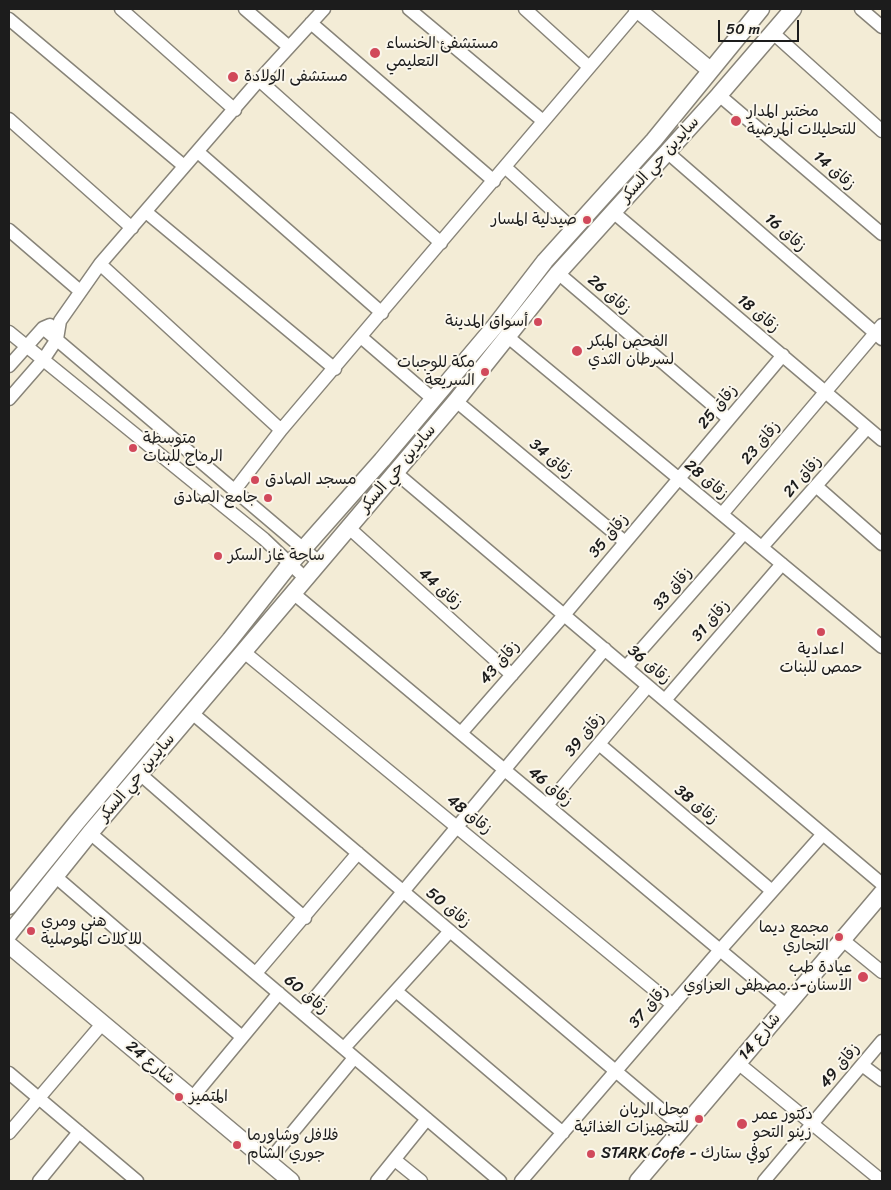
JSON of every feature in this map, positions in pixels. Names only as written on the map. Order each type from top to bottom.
[{"type":"street","points":[[121,9],[236,110]]},
{"type":"street","points":[[244,9],[289,47]]},
{"type":"street","points":[[9,399],[43,360],[57,339],[60,321],[100,264],[184,166],[236,110],[259,80],[324,9]]},
{"type":"street","points":[[409,9],[543,121]]},
{"type":"street","points":[[525,9],[589,67]]},
{"type":"street","points":[[234,491],[280,430],[335,369],[637,9],[710,70]]},
{"type":"street","name":"سايدين حي السكر","points":[[9,906],[230,640],[290,564],[433,399],[573,229],[654,140],[761,9]]},
{"type":"street","name":"سايدين حي السكر","points":[[9,934],[14,916],[56,876],[348,526],[456,401],[558,273],[793,9]]},
{"type":"street","points":[[861,9],[882,27]]},
{"type":"street","points":[[9,19],[184,166]]},
{"type":"street","points":[[311,23],[494,180]]},
{"type":"street","points":[[773,33],[882,130]]},
{"type":"street","points":[[259,80],[441,243]]},
{"type":"street","name":"زقاق 14","points":[[719,94],[882,234]]},
{"type":"street","points":[[9,119],[132,228]]},
{"type":"street","points":[[198,152],[382,312]]},
{"type":"street","name":"زقاق 16","points":[[667,152],[880,332]]},
{"type":"street","points":[[505,167],[573,229]]},
{"type":"street","points":[[146,212],[335,369]]},
{"type":"street","name":"زقاق 18","points":[[613,212],[882,440]]},
{"type":"street","points":[[9,230],[80,291]]},
{"type":"street","points":[[100,264],[280,430]]},
{"type":"street","name":"زقاق 26","points":[[558,273],[729,419]]},
{"type":"street","points":[[9,366],[43,328],[60,321]]},
{"type":"street","points":[[43,328],[319,562]]},
{"type":"street","points":[[9,332],[257,534],[306,578]]},
{"type":"street","name":"زقاق 23","points":[[722,514],[880,332]]},
{"type":"street","points":[[361,337],[433,399]]},
{"type":"street","name":"زقاق 28","points":[[508,337],[882,647]]},
{"type":"street","name":"زقاق 25","points":[[679,479],[782,356]]},
{"type":"street","name":"زقاق 34","points":[[456,401],[625,542]]},
{"type":"street","name":"زقاق 21","points":[[762,547],[867,428]]},
{"type":"street","name":"زقاق 36","points":[[395,472],[882,884]]},
{"type":"street","name":"زقاق 35","points":[[564,615],[679,479]]},
{"type":"street","points":[[816,486],[882,544]]},
{"type":"street","name":"زقاق 44","points":[[348,526],[512,675]]},
{"type":"street","name":"زقاق 33","points":[[626,667],[744,533]]},
{"type":"street","name":"زقاق 31","points":[[665,700],[782,564]]},
{"type":"street","name":"زقاق 46","points":[[293,593],[787,1006]]},
{"type":"street","name":"زقاق 43","points":[[460,733],[564,615]]},
{"type":"street","points":[[302,1012],[605,650]]},
{"type":"street","name":"زقاق 48","points":[[244,652],[673,1004]]},
{"type":"street","name":"زقاق 39","points":[[547,805],[648,686]]},
{"type":"street","name":"زقاق 50","points":[[192,713],[683,1128]]},
{"type":"street","name":"زقاق 38","points":[[598,744],[772,891]]},
{"type":"street","points":[[140,774],[305,918]]},
{"type":"street","name":"زقاق 60","points":[[90,833],[500,1181]]},
{"type":"street","name":"زقاق 37","points":[[521,1181],[673,1004],[823,834]]},
{"type":"street","points":[[256,973],[305,918],[358,853]]},
{"type":"street","points":[[56,876],[242,1037]]},
{"type":"street","name":"شارع 14","points":[[638,1181],[844,941],[882,893]]},
{"type":"street","points":[[344,1048],[450,931]]},
{"type":"street","points":[[844,941],[882,972]]},
{"type":"street","name":"شارع 24","points":[[9,946],[290,1181]]},
{"type":"street","points":[[396,991],[563,1133]]},
{"type":"street","points":[[192,1098],[279,993]]},
{"type":"street","points":[[9,1133],[102,1024]]},
{"type":"street","name":"زقاق 49","points":[[764,1181],[882,1041]]},
{"type":"street","points":[[268,1162],[354,1058]]},
{"type":"street","points":[[738,1063],[882,1181]]},
{"type":"street","points":[[862,1065],[882,1080]]},
{"type":"street","points":[[9,1073],[137,1181]]},
{"type":"street","points":[[377,1181],[427,1119]]},
{"type":"street","points":[[39,1181],[80,1132]]},
{"type":"street","points":[[395,1160],[421,1181]]},
{"type":"place","name":"مستشفئ الخنساء التعليمي","points":[[375,53]]},
{"type":"place","name":"مستشفى الولادة","points":[[233,77]]},
{"type":"place","name":"مختبر المدار للتحليلات المرضية","points":[[736,121]]},
{"type":"place","name":"صيدلية المسار","points":[[587,220]]},
{"type":"place","name":"أسواق المدينة","points":[[538,322]]},
{"type":"place","name":"الفحص المبكر لسرطان الثدي","points":[[577,351]]},
{"type":"place","name":"مكة للوجبات السريعة","points":[[485,372]]},
{"type":"place","name":"متوسطة الرماح للبنات","points":[[133,448]]},
{"type":"place","name":"مسجد الصادق","points":[[255,480]]},
{"type":"place","name":"جامع الصادق","points":[[268,498]]},
{"type":"place","name":"ساحة غاز السكر","points":[[218,556]]},
{"type":"place","name":"اعدادية حمص للبنات","points":[[821,632]]},
{"type":"place","name":"هني ومري للاكلات الموصلية","points":[[31,931]]},
{"type":"place","name":"مجمع ديما التجاري","points":[[839,937]]},
{"type":"place","name":"عيادة طب الاسنان-د.مصطفى العزاوي","points":[[863,977]]},
{"type":"place","name":"المتميز","points":[[179,1097]]},
{"type":"place","name":"محل الريان للتجهيزات الغذائية","points":[[699,1119]]},
{"type":"place","name":"دكتور عمر زينو التحو","points":[[742,1124]]},
{"type":"place","name":"فلافل وشاورما جوري الشام","points":[[237,1145]]},
{"type":"place","name":"STARK Cofe - كوفي ستارك","points":[[591,1154]]}]
